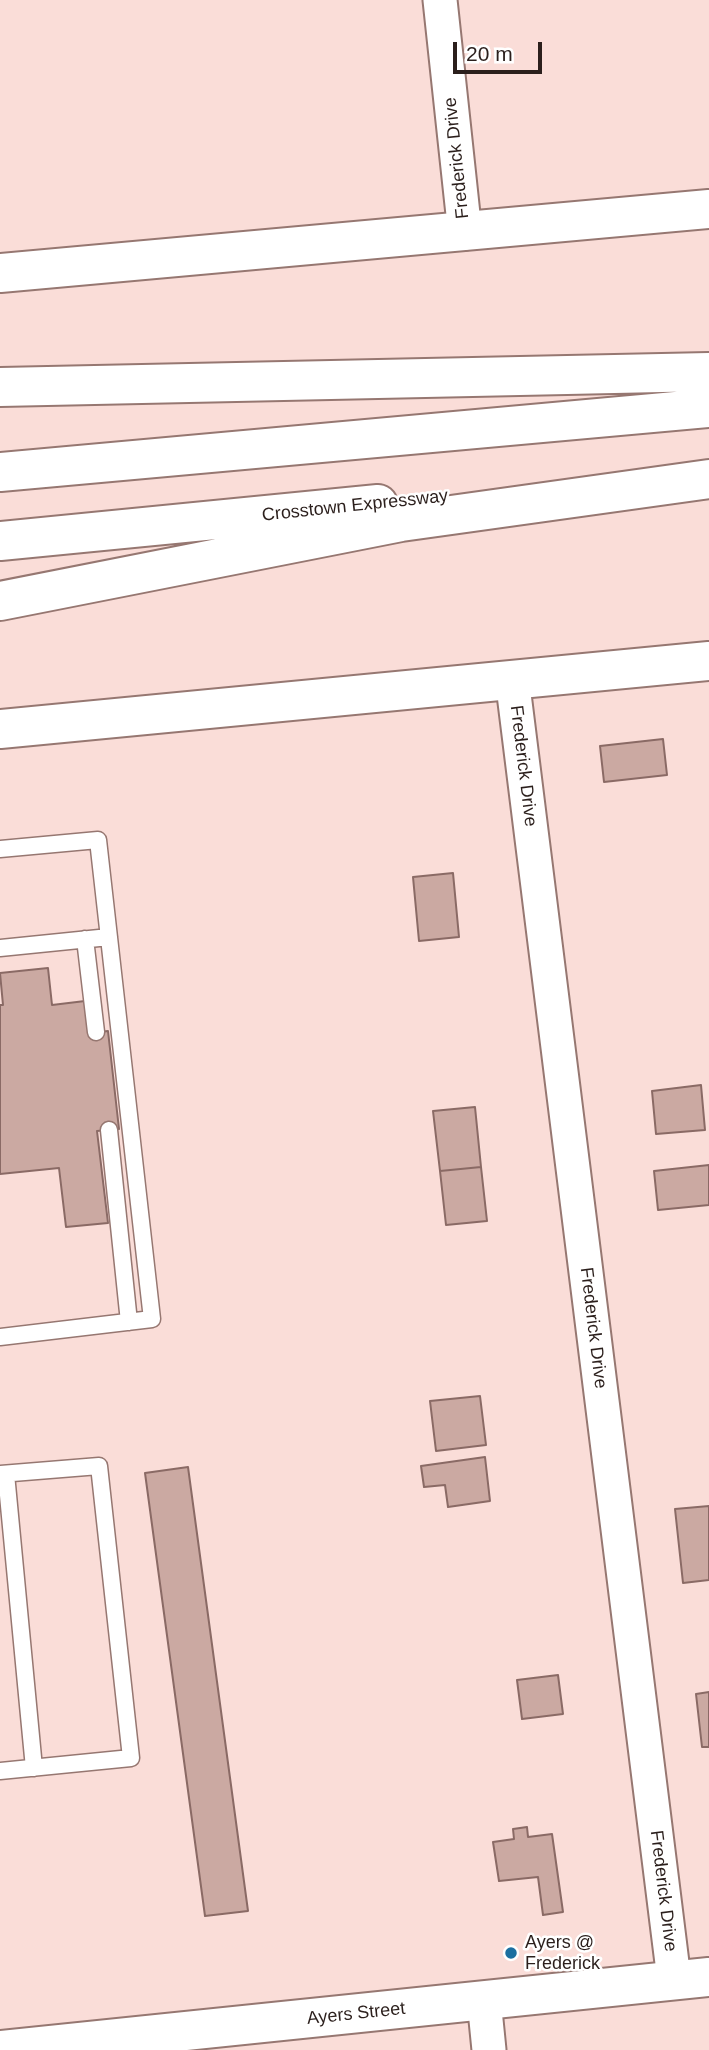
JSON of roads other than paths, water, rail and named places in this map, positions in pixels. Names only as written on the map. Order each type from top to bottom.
[{"type":"main road","points":[[0,273],[709,209]]},
{"type":"main road","points":[[0,387],[709,372]]},
{"type":"main road","points":[[0,472],[709,408]]},
{"type":"main road","name":"Crosstown Expressway","points":[[0,541],[709,471]]},
{"type":"main road","points":[[0,601],[401,522],[709,479]]},
{"type":"main road","points":[[0,729],[709,660]]},
{"type":"main road","name":"Ayers Street","points":[[2,2050],[149,2043],[484,2000],[692,1978]]},
{"type":"street","name":"Frederick Drive","points":[[440,0],[465,233]]},
{"type":"street","name":"Frederick Drive","points":[[512,678],[692,1978]]},
{"type":"street","points":[[484,2000],[489,2050]]},
{"type":"lane","points":[[0,849],[98,840],[152,1319],[0,1337]]},
{"type":"lane","points":[[0,948],[109,937]]},
{"type":"lane","points":[[85,939],[96,1032]]},
{"type":"lane","points":[[109,1130],[130,1322]]},
{"type":"lane","points":[[0,1771],[34,1768],[131,1758],[99,1465],[3,1474],[34,1768]]},
{"type":"place","name":"Ayers @ Frederick","points":[[511,1953]]}]
